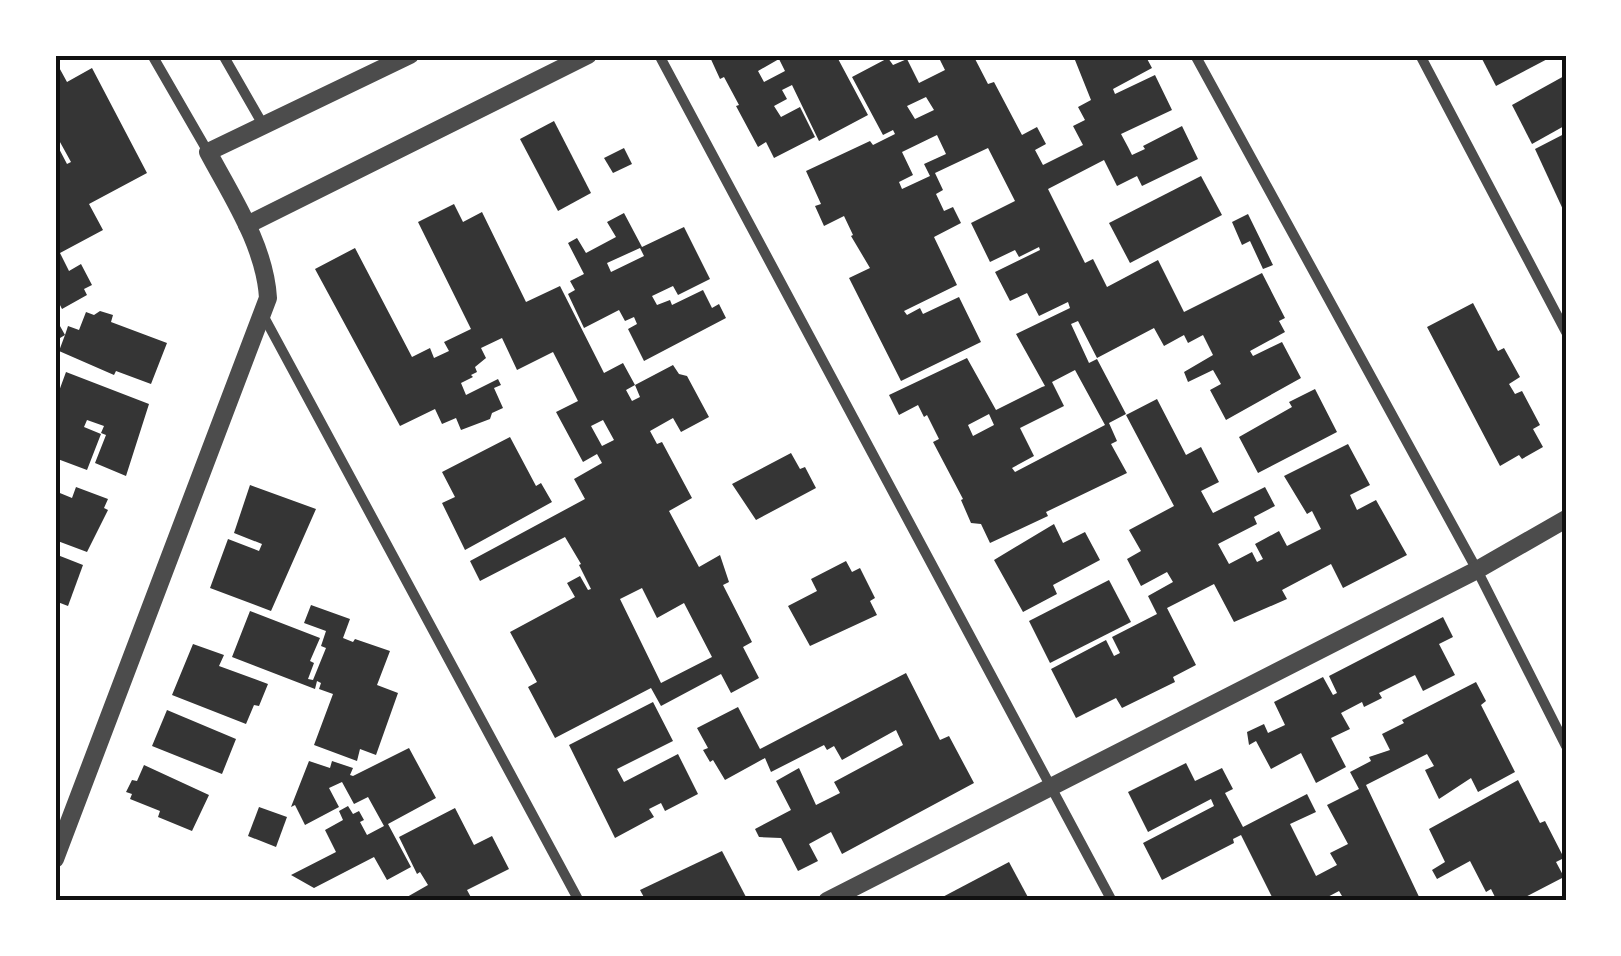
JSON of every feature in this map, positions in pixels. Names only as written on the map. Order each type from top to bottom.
[{"type":"street","points":[[55,859],[268,298],[267,280],[247,225],[152,55]]},
{"type":"street","points":[[224,55],[262,123]]},
{"type":"street","points":[[208,152],[410,55]]},
{"type":"street","points":[[247,225],[588,55]]},
{"type":"street","points":[[659,55],[1112,901]]},
{"type":"street","points":[[1196,55],[1477,570],[1566,746]]},
{"type":"street","points":[[1420,55],[1566,332]]},
{"type":"street","points":[[263,314],[579,901]]},
{"type":"street","points":[[827,901],[1477,570],[1566,519]]},
{"type":"building","points":[[709,55],[836,55],[868,115],[819,141],[792,85],[782,90],[787,99],[774,106],[781,117],[800,107],[815,137],[774,158],[766,142],[758,147],[724,77],[720,79]],"holes":[[[779,59],[785,71],[764,82],[758,71]]]},
{"type":"building","points":[[949,55],[973,55],[988,84],[994,82],[1022,135],[1037,127],[1046,144],[1035,150],[1043,165],[1083,145],[1073,126],[1085,120],[1078,107],[1091,100],[1073,55],[1145,55],[1152,68],[1113,89],[1115,94],[1155,75],[1172,110],[1121,134],[1132,155],[1182,126],[1198,159],[1142,186],[1137,176],[1117,186],[1104,160],[1048,189],[1085,263],[1093,259],[1107,287],[1158,260],[1184,312],[1262,273],[1285,318],[1279,321],[1285,332],[1250,351],[1253,356],[1282,342],[1301,378],[1226,420],[1210,390],[1221,384],[1213,370],[1188,382],[1184,372],[1213,355],[1203,335],[1188,343],[1184,335],[1164,346],[1154,328],[1097,358],[1078,321],[1071,324],[1089,363],[1097,359],[1126,414],[1109,423],[1117,441],[1111,444],[1127,473],[990,543],[981,524],[971,523],[933,442],[939,439],[927,415],[924,417],[918,405],[899,415],[889,395],[967,358],[996,410],[1045,386],[1016,334],[1070,308],[1068,302],[1039,316],[1027,293],[1010,301],[995,272],[1040,250],[1039,247],[1019,257],[1015,250],[990,262],[971,223],[1015,201],[988,148],[935,173],[943,190],[936,194],[944,211],[953,207],[961,223],[934,237],[957,285],[904,311],[907,315],[920,308],[923,314],[959,297],[981,342],[901,381],[849,278],[870,268],[844,216],[824,226],[815,206],[821,204],[806,171],[870,141],[873,145],[895,134],[893,130],[883,135],[852,77],[888,58],[893,65],[907,59],[919,83],[945,70],[940,60]],"holes":[[[926,97],[934,110],[915,119],[907,106]],[[937,135],[946,154],[924,164],[930,176],[902,189],[899,182],[913,175],[902,152]],[[1075,370],[1105,425],[1015,472],[1012,468],[1034,456],[1020,428],[1064,406],[1052,382]],[[989,414],[994,425],[973,436],[968,425]]]},
{"type":"building","points":[[1480,55],[1555,55],[1496,86]]},
{"type":"building","points":[[55,60],[67,82],[92,68],[147,173],[89,204],[103,230],[60,253],[69,271],[81,264],[92,285],[84,289],[87,295],[62,309],[55,295],[55,141],[67,164],[71,162],[55,133]]},
{"type":"building","points":[[1566,75],[1566,125],[1532,144],[1512,105]]},
{"type":"building","points":[[554,121],[591,193],[558,211],[520,139]]},
{"type":"building","points":[[1566,133],[1566,216],[1535,149]]},
{"type":"building","points":[[624,148],[632,164],[613,173],[604,158]]},
{"type":"building","points":[[1201,176],[1222,215],[1130,263],[1109,223]]},
{"type":"building","points":[[454,204],[463,222],[482,212],[526,302],[560,286],[604,373],[623,363],[635,385],[673,365],[679,374],[687,376],[709,417],[681,432],[673,418],[650,431],[657,444],[662,442],[692,498],[669,511],[699,567],[720,555],[729,582],[723,585],[752,642],[743,647],[759,678],[731,693],[721,674],[661,706],[651,688],[555,738],[528,687],[537,682],[510,632],[575,597],[567,583],[580,576],[591,589],[581,564],[565,537],[480,581],[470,561],[585,499],[574,479],[602,463],[597,454],[583,462],[556,412],[578,401],[553,352],[517,370],[502,338],[481,348],[486,358],[475,367],[473,377],[461,383],[466,395],[498,379],[501,385],[494,388],[503,408],[492,413],[490,419],[461,430],[456,418],[442,424],[435,409],[400,426],[315,269],[355,248],[412,357],[430,348],[434,358],[449,351],[444,342],[471,329],[418,222]],"holes":[[[635,385],[640,397],[632,401],[626,390]],[[603,420],[614,440],[602,446],[591,426]],[[642,588],[657,618],[684,603],[712,657],[661,683],[620,599]]]},
{"type":"building","points":[[624,213],[642,247],[684,227],[710,279],[678,295],[673,286],[652,296],[657,305],[670,300],[672,305],[703,290],[712,308],[719,304],[726,318],[644,361],[628,329],[637,324],[634,317],[625,321],[619,310],[584,328],[568,294],[575,290],[570,281],[584,274],[568,243],[577,238],[586,253],[616,237],[607,222]],"holes":[[[640,248],[644,256],[611,272],[607,263]]]},
{"type":"building","points":[[1248,214],[1273,265],[1263,269],[1250,241],[1242,245],[1232,222]]},
{"type":"building","points":[[1473,303],[1498,351],[1504,348],[1520,377],[1509,384],[1515,394],[1522,391],[1540,425],[1533,429],[1543,447],[1500,466],[1427,327]]},
{"type":"building","points":[[100,311],[113,315],[111,322],[167,343],[151,384],[116,371],[114,375],[59,351],[68,326],[79,330],[86,312],[94,315]]},
{"type":"building","points":[[55,317],[65,335],[55,341]]},
{"type":"building","points":[[66,372],[149,404],[126,476],[95,463],[106,435],[101,433],[104,426],[87,420],[84,427],[101,434],[87,470],[55,458],[55,402]]},
{"type":"building","points":[[1315,389],[1337,432],[1258,473],[1239,437]]},
{"type":"building","points":[[1157,399],[1186,455],[1201,447],[1219,482],[1201,491],[1213,513],[1265,487],[1275,506],[1254,517],[1257,524],[1218,544],[1229,564],[1252,552],[1257,562],[1263,559],[1255,544],[1279,531],[1287,546],[1321,529],[1284,476],[1348,444],[1370,485],[1350,495],[1357,510],[1376,500],[1407,555],[1343,588],[1331,564],[1282,590],[1287,599],[1234,622],[1214,584],[1167,608],[1196,665],[1173,677],[1175,682],[1122,708],[1116,698],[1076,718],[1051,669],[1106,640],[1114,656],[1120,653],[1112,637],[1157,614],[1148,596],[1173,582],[1167,572],[1141,586],[1127,559],[1141,551],[1129,530],[1174,506],[1126,415]]},
{"type":"building","points":[[510,437],[536,486],[541,483],[552,502],[465,550],[442,503],[455,497],[442,472]]},
{"type":"building","points":[[791,453],[800,469],[805,467],[816,488],[756,520],[732,484]]},
{"type":"building","points":[[250,485],[316,509],[271,611],[210,588],[228,539],[259,551],[262,544],[234,533]]},
{"type":"building","points":[[76,487],[108,499],[104,508],[108,510],[87,552],[55,540],[55,491],[72,498]]},
{"type":"building","points":[[1054,524],[1063,543],[1085,532],[1100,560],[1053,585],[1057,594],[1023,612],[994,560]]},
{"type":"building","points":[[55,554],[83,565],[68,606],[55,601]]},
{"type":"building","points":[[846,561],[852,572],[860,568],[875,598],[870,601],[877,615],[810,646],[788,606],[817,591],[811,579]]},
{"type":"building","points":[[1109,580],[1131,622],[1050,663],[1029,621]]},
{"type":"building","points":[[311,605],[350,619],[343,638],[390,651],[377,685],[398,693],[376,755],[360,749],[357,761],[314,745],[333,694],[319,689],[321,683],[317,681],[315,689],[232,657],[250,611],[320,638],[310,661],[314,663],[308,679],[313,680],[326,648],[321,646],[326,631],[304,623]]},
{"type":"building","points":[[1443,617],[1453,637],[1439,644],[1455,675],[1423,691],[1415,675],[1379,693],[1382,698],[1364,707],[1362,702],[1341,713],[1350,729],[1331,738],[1346,767],[1316,783],[1301,753],[1271,769],[1256,741],[1249,745],[1247,732],[1264,724],[1268,733],[1285,725],[1274,702],[1323,677],[1333,695],[1337,693],[1329,676]]},
{"type":"building","points":[[193,644],[224,655],[219,666],[268,684],[246,724],[172,695]]},
{"type":"building","points":[[906,673],[940,740],[949,736],[974,783],[842,854],[831,832],[809,844],[818,861],[798,871],[781,838],[759,837],[755,829],[791,810],[776,781],[799,768],[816,805],[840,793],[834,782],[903,745],[896,730],[842,760],[834,746],[827,750],[824,745],[771,772],[765,758],[725,780],[703,750],[708,748],[697,728],[738,707],[760,749]]},
{"type":"building","points":[[1476,682],[1486,701],[1481,705],[1515,772],[1478,792],[1471,778],[1439,799],[1425,770],[1434,766],[1427,754],[1366,785],[1421,901],[1345,901],[1339,891],[1320,901],[1274,901],[1241,835],[1233,839],[1234,843],[1162,880],[1143,843],[1214,806],[1211,799],[1148,832],[1128,792],[1186,763],[1195,781],[1222,768],[1233,789],[1225,793],[1243,827],[1307,794],[1316,812],[1290,824],[1316,876],[1337,865],[1330,853],[1348,844],[1327,805],[1359,789],[1350,772],[1371,761],[1369,757],[1390,750],[1382,734]]},
{"type":"building","points":[[653,702],[673,741],[617,769],[624,782],[678,754],[698,794],[665,811],[661,803],[649,809],[654,817],[615,838],[569,745]]},
{"type":"building","points":[[167,710],[236,739],[222,774],[152,746]]},
{"type":"building","points":[[409,748],[436,798],[388,824],[411,867],[387,880],[374,857],[314,888],[291,875],[336,852],[325,830],[343,820],[339,811],[348,806],[353,814],[359,811],[367,835],[384,826],[368,797],[354,804],[342,782],[329,788],[339,807],[305,825],[295,805],[291,807],[309,761],[330,768],[332,761],[353,768],[353,776]]},
{"type":"building","points":[[144,765],[209,795],[192,831],[158,817],[160,811],[130,799],[132,794],[126,792],[132,780],[137,781]]},
{"type":"building","points":[[1518,780],[1564,858],[1556,862],[1564,877],[1518,901],[1497,901],[1491,889],[1486,892],[1470,861],[1437,879],[1432,870],[1445,862],[1429,829]]},
{"type":"building","points":[[259,807],[287,817],[276,847],[248,836]]},
{"type":"building","points":[[455,808],[474,845],[492,836],[509,869],[467,890],[473,901],[400,901],[428,885],[420,872],[417,874],[399,837]]},
{"type":"building","points":[[722,851],[746,897],[737,901],[646,901],[640,890]]},
{"type":"building","points":[[1009,862],[1030,901],[935,901]]}]
